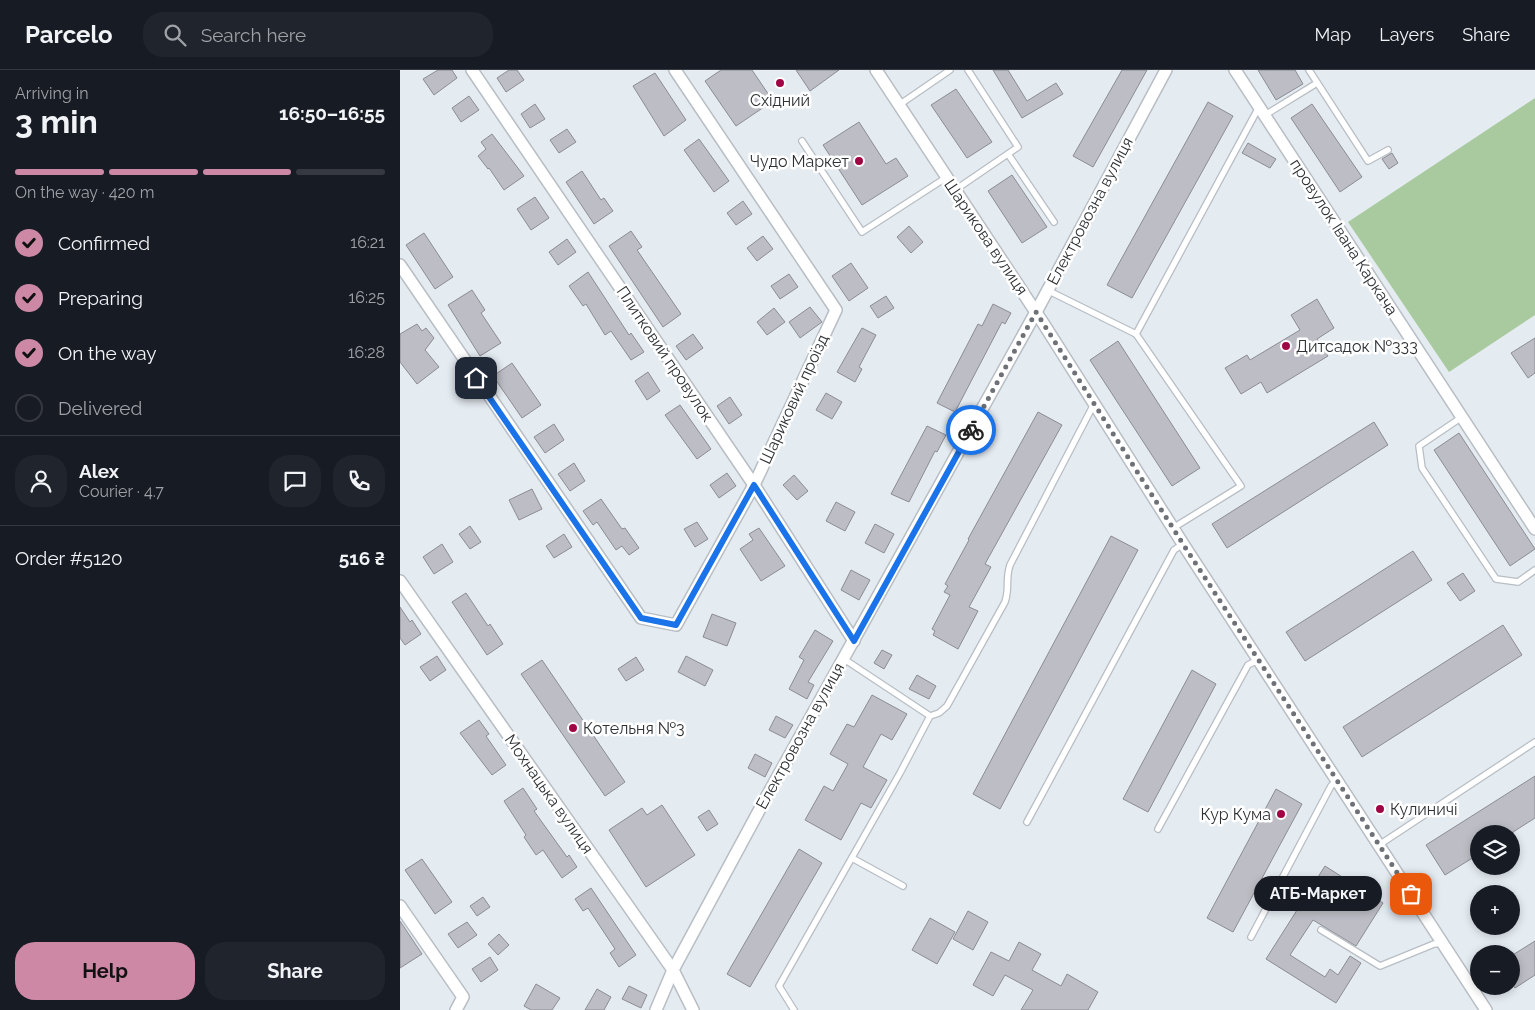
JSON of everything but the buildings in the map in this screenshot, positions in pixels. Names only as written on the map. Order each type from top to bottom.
[{"type":"street","name":"Плитковий провулок","points":[[472,70],[754,485],[854,641]]},
{"type":"street","name":"Шариковий проїзд","points":[[400,265],[641,618],[676,625],[754,485],[836,310],[675,70]]},
{"type":"street","name":"Шарикова вулиця","points":[[876,70],[1095,402],[1183,544],[1486,1010]]},
{"type":"street","name":"Електровозна вулиця","points":[[656,1010],[673,970],[762,805],[1036,312],[1166,70]]},
{"type":"street","name":"провулок Івана Каркача","points":[[1236,70],[1535,529]]},
{"type":"street","name":"Мохнацька вулиця","points":[[400,581],[673,970],[693,1010]]},
{"type":"street","points":[[400,906],[463,997],[456,1010]]},
{"type":"lane","points":[[899,104],[950,70]]},
{"type":"lane","points":[[955,190],[1018,147],[968,70]]},
{"type":"lane","points":[[1309,70],[1368,161],[1388,150]]},
{"type":"lane","points":[[1136,334],[1262,111],[1317,84]]},
{"type":"lane","points":[[802,140],[862,232],[947,177]]},
{"type":"lane","points":[[1008,154],[1054,222]]},
{"type":"lane","points":[[1047,290],[1136,334],[1241,486],[1173,528]]},
{"type":"lane","points":[[794,1010],[779,986],[930,716],[939,713],[947,706],[1005,602],[1009,592],[1006,576],[1010,565],[1095,402]]},
{"type":"lane","points":[[1462,417],[1419,446],[1422,468],[1496,579],[1518,582],[1535,570]]},
{"type":"lane","points":[[1027,822],[1174,550],[1183,544]]},
{"type":"lane","points":[[844,659],[930,716]]},
{"type":"lane","points":[[1158,829],[1248,665],[1258,660]]},
{"type":"lane","points":[[1379,845],[1535,742]]},
{"type":"lane","points":[[1251,937],[1331,786],[1338,780]]},
{"type":"lane","points":[[852,858],[903,886]]},
{"type":"lane","points":[[1321,930],[1380,966],[1434,944],[1442,943]]},
{"type":"green space","points":[[1535,98],[1535,315],[1449,372],[1348,222]]},
{"type":"way so far","points":[[971,430],[1036,312],[1095,402],[1183,544],[1411,894]]},
{"type":"place","name":"Східний","points":[[780,83]]},
{"type":"place","name":"Чудо Маркет","points":[[859,161]]},
{"type":"place","name":"Дитсадок №333","points":[[1286,346]]},
{"type":"place","name":"Котельня №3","points":[[573,728]]},
{"type":"place","name":"Кулиничі","points":[[1380,809]]},
{"type":"place","name":"Кур Кума","points":[[1281,814]]},
{"type":"place","name":"АТБ-Маркет","points":[[1411,894]]},
{"type":"route","points":[[476,378],[641,618],[676,625],[754,485],[854,641],[971,430]]}]
